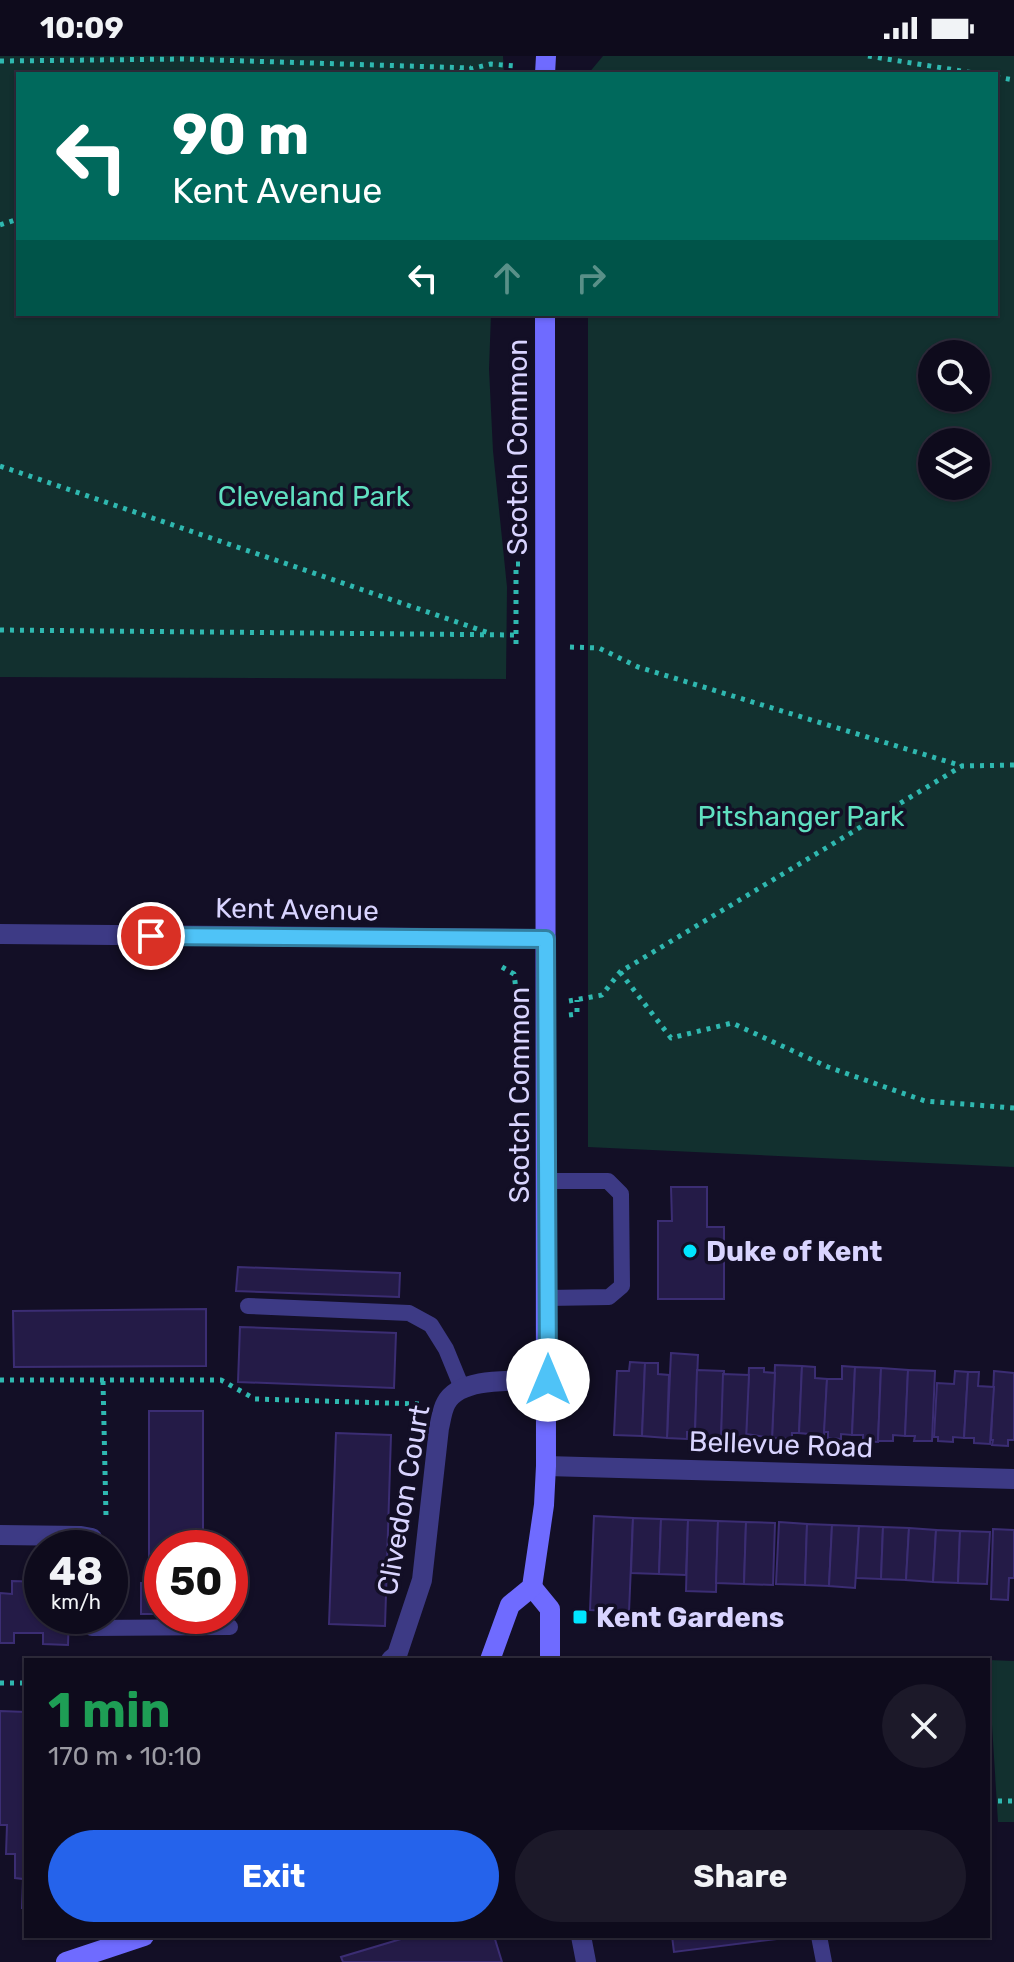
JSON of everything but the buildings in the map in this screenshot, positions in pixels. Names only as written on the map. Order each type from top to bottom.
[{"type":"main road","name":"Scotch Common","points":[[532,1587],[546,1466],[548,1380],[545,316]]},
{"type":"main road","points":[[491,1658],[510,1605],[532,1587],[550,1609],[550,1658]]},
{"type":"main road","points":[[66,1962],[138,1938]]},
{"type":"street","name":"Kent Avenue","points":[[0,934],[546,939]]},
{"type":"street","name":"Clivedon Court","points":[[393,1658],[422,1580],[439,1428],[445,1404],[462,1388],[478,1383],[548,1380]]},
{"type":"street","name":"Bellevue Road","points":[[546,1466],[1014,1479]]},
{"type":"street","points":[[0,1535],[24,1535]]},
{"type":"street","points":[[581,1938],[586,1962]]},
{"type":"lane","points":[[547,1181],[608,1181],[621,1194],[622,1271],[622,1286],[609,1297],[547,1298]]},
{"type":"lane","points":[[248,1306],[409,1313],[431,1325],[446,1349],[462,1388]]},
{"type":"lane","points":[[819,1938],[824,1962]]},
{"type":"path","points":[[868,56],[968,72]]},
{"type":"path","points":[[0,61],[183,59],[471,68]]},
{"type":"path","points":[[457,72],[491,64],[516,66]]},
{"type":"path","points":[[0,466],[492,634]]},
{"type":"path","points":[[0,630],[516,635]]},
{"type":"path","points":[[599,648],[638,667],[962,766],[1014,765]]},
{"type":"path","points":[[569,1001],[602,995],[620,972],[962,766]]},
{"type":"path","points":[[494,965],[508,968],[514,974],[517,1003]]},
{"type":"path","points":[[620,972],[671,1038],[732,1023],[828,1067],[925,1101],[1014,1108]]},
{"type":"path","points":[[569,1015],[577,1014],[577,1000]]},
{"type":"path","points":[[0,1380],[221,1380],[255,1399],[445,1404]]},
{"type":"path","points":[[103,1381],[106,1530]]},
{"type":"path","points":[[0,1683],[24,1683]]},
{"type":"path","points":[[990,1801],[1014,1801]]},
{"type":"green space","name":"Cleveland Park","points":[[0,56],[503,56],[504,72],[16,72],[16,316],[491,316],[489,369],[493,451],[507,587],[506,679],[0,677]]},
{"type":"green space","name":"Pitshanger Park","points":[[603,56],[1014,56],[1014,1167],[588,1147],[588,316],[998,316],[998,72],[590,72]]},
{"type":"green space","points":[[990,1660],[1014,1661],[1014,1822],[998,1822]]},
{"type":"place","name":"Duke of Kent","points":[[690,1251]]},
{"type":"place","name":"Kent Gardens","points":[[580,1617]]},
{"type":"route","points":[[151,936],[546,939],[548,1380]]}]
